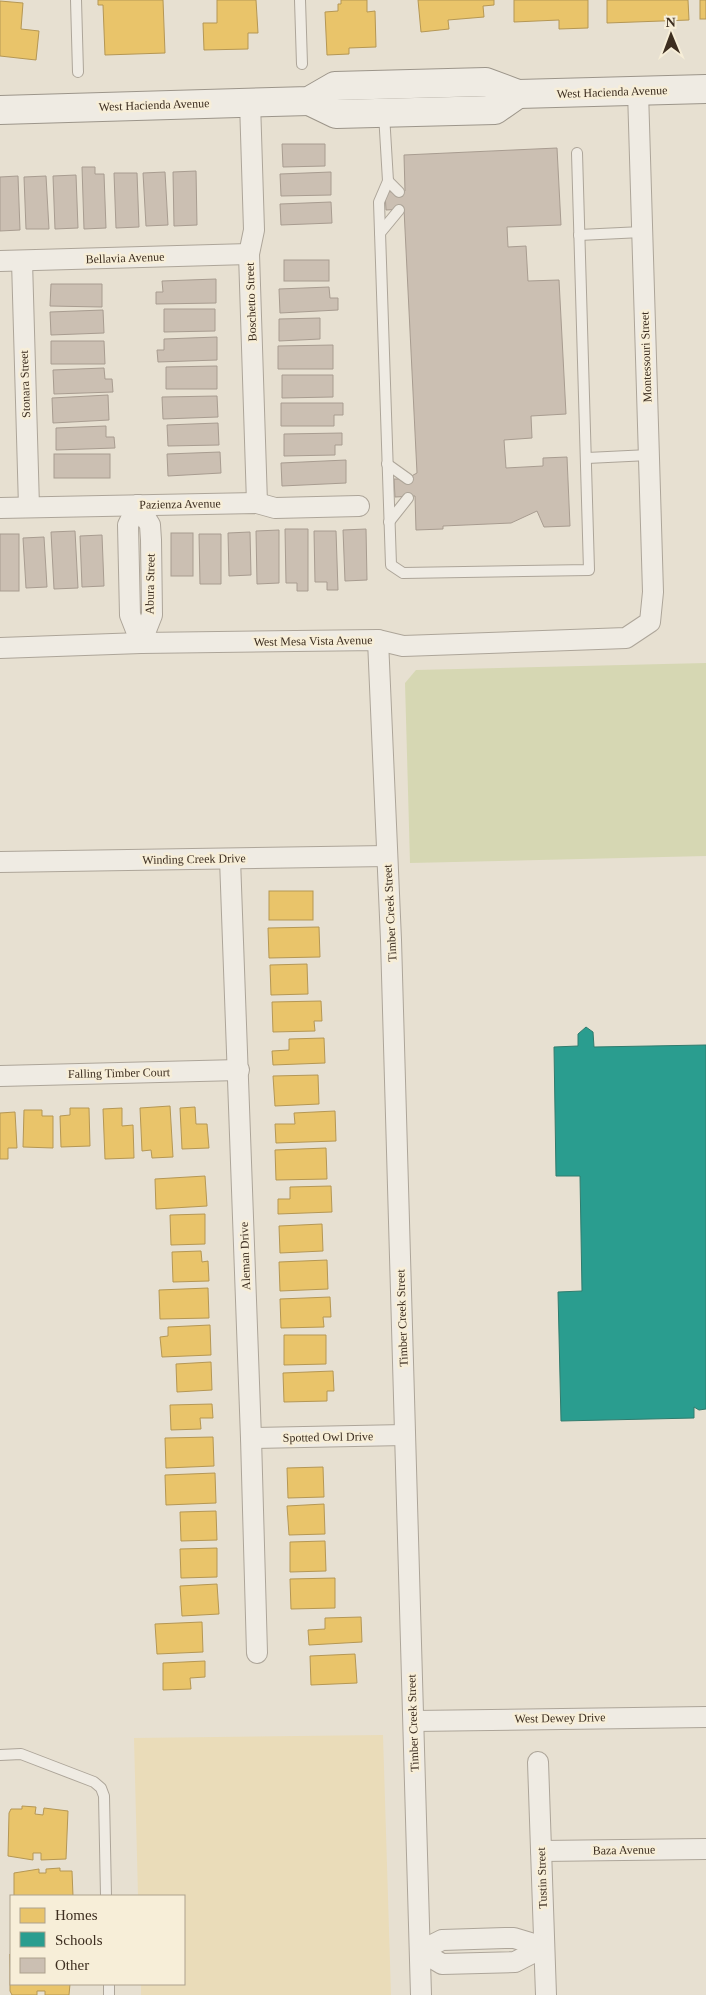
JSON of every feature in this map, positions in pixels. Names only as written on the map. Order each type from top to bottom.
[{"type":"main road","name":"West Hacienda Avenue","points":[[309,101],[335,86],[486,82],[518,94],[706,89]]},
{"type":"main road","points":[[389,113],[399,101],[407,98],[439,97],[486,82]]},
{"type":"main road","name":"West Hacienda Avenue","points":[[0,110],[309,101],[336,114],[495,110],[518,94]]},
{"type":"street","name":"Montessouri Street","points":[[638,91],[653,592],[650,622]]},
{"type":"street","name":"Boschetto Street","points":[[250,102],[254,230],[250,254],[257,502]]},
{"type":"street","name":"Bellavia Avenue","points":[[0,262],[250,254]]},
{"type":"street","name":"Stonara Street","points":[[22,261],[29,507]]},
{"type":"street","name":"Pazienza Avenue","points":[[0,508],[257,502],[275,508],[359,506]]},
{"type":"street","name":"Abura Street","points":[[138,505],[128,525],[130,615],[141,643]]},
{"type":"street","name":"West Mesa Vista Avenue","points":[[0,648],[141,643],[378,640],[403,646],[626,638],[650,622]]},
{"type":"street","name":"Timber Creek Street","points":[[378,640],[392,940],[421,1995]]},
{"type":"street","name":"Winding Creek Drive","points":[[0,862],[387,856]]},
{"type":"street","name":"Aleman Drive","points":[[230,859],[239,1070],[257,1653]]},
{"type":"street","name":"Falling Timber Court","points":[[0,1076],[239,1070]]},
{"type":"street","name":"Spotted Owl Drive","points":[[251,1438],[405,1435]]},
{"type":"street","name":"West Dewey Drive","points":[[414,1721],[706,1717]]},
{"type":"street","name":"Tustin Street","points":[[538,1762],[546,1995]]},
{"type":"street","name":"Baza Avenue","points":[[541,1850],[706,1848]]},
{"type":"street","points":[[420,1951],[442,1964],[505,1950],[514,1938],[544,1947]]},
{"type":"lane","points":[[76,0],[78,72]]},
{"type":"lane","points":[[300,0],[302,64]]},
{"type":"lane","points":[[389,113],[388,181],[379,202],[391,565],[403,572],[589,570],[577,153]]},
{"type":"lane","points":[[388,181],[399,192]]},
{"type":"lane","points":[[380,233],[399,210]]},
{"type":"lane","points":[[579,235],[642,232]]},
{"type":"lane","points":[[587,458],[649,455]]},
{"type":"lane","points":[[387,464],[408,479]]},
{"type":"lane","points":[[389,522],[408,498]]},
{"type":"lane","points":[[0,1755],[21,1754],[94,1782],[101,1788],[105,1806],[106,1895]]},
{"type":"green space","points":[[706,663],[706,856],[410,863],[405,683],[416,670]]},
{"type":"sand","points":[[383,1735],[391,1995],[141,1995],[141,1985],[185,1985],[185,1895],[138,1895],[134,1738]]},
{"type":"building: Homes","points":[[98,0],[163,0],[165,53],[105,55],[103,5],[98,5]]},
{"type":"building: Homes","points":[[217,0],[256,0],[258,33],[248,33],[248,49],[204,50],[203,23],[217,23]]},
{"type":"building: Homes","points":[[341,0],[367,0],[367,12],[375,11],[376,47],[349,48],[349,54],[327,55],[325,12],[338,11],[338,4],[341,4]]},
{"type":"building: Homes","points":[[418,0],[494,0],[494,5],[483,6],[484,17],[448,20],[449,29],[421,32]]},
{"type":"building: Homes","points":[[514,0],[588,0],[588,28],[559,29],[559,20],[514,22]]},
{"type":"building: Homes","points":[[607,0],[688,0],[689,20],[607,23]]},
{"type":"building: Homes","points":[[700,0],[706,0],[706,19],[700,19]]},
{"type":"building: Homes","points":[[0,1],[23,3],[21,29],[39,31],[36,60],[0,56]]},
{"type":"building: Homes","points":[[269,891],[313,891],[313,920],[269,920]]},
{"type":"building: Homes","points":[[319,927],[320,957],[269,958],[268,928]]},
{"type":"building: Homes","points":[[307,964],[308,994],[271,995],[270,965]]},
{"type":"building: Homes","points":[[321,1001],[322,1021],[314,1021],[315,1031],[273,1032],[272,1002]]},
{"type":"building: Homes","points":[[324,1038],[325,1063],[273,1065],[272,1051],[289,1050],[289,1039]]},
{"type":"building: Homes","points":[[318,1075],[319,1104],[275,1106],[273,1076]]},
{"type":"building: Homes","points":[[170,1106],[173,1157],[152,1158],[151,1150],[142,1151],[140,1108]]},
{"type":"building: Homes","points":[[195,1107],[196,1124],[207,1124],[209,1148],[182,1149],[180,1108]]},
{"type":"building: Homes","points":[[70,1108],[89,1108],[90,1146],[61,1147],[60,1116],[70,1115]]},
{"type":"building: Homes","points":[[122,1108],[122,1126],[133,1125],[134,1158],[105,1159],[103,1109]]},
{"type":"building: Homes","points":[[24,1110],[42,1110],[42,1116],[53,1116],[53,1148],[23,1147]]},
{"type":"building: Homes","points":[[335,1111],[336,1141],[276,1143],[275,1124],[295,1124],[294,1113]]},
{"type":"building: Homes","points":[[15,1112],[17,1148],[8,1148],[8,1159],[0,1159],[0,1113]]},
{"type":"building: Homes","points":[[326,1148],[327,1179],[276,1180],[275,1150]]},
{"type":"building: Homes","points":[[205,1176],[207,1206],[156,1209],[155,1179]]},
{"type":"building: Homes","points":[[331,1186],[332,1212],[278,1214],[278,1199],[290,1199],[290,1187]]},
{"type":"building: Homes","points":[[205,1214],[205,1244],[171,1245],[170,1215]]},
{"type":"building: Homes","points":[[322,1224],[323,1251],[280,1253],[279,1226]]},
{"type":"building: Homes","points":[[201,1251],[202,1262],[208,1261],[209,1281],[173,1282],[172,1252]]},
{"type":"building: Homes","points":[[327,1260],[328,1289],[280,1291],[279,1262]]},
{"type":"building: Homes","points":[[208,1288],[209,1318],[160,1319],[159,1290]]},
{"type":"building: Homes","points":[[330,1297],[331,1317],[323,1317],[324,1327],[281,1328],[280,1299]]},
{"type":"building: Homes","points":[[210,1325],[211,1355],[162,1357],[160,1337],[168,1336],[168,1327]]},
{"type":"building: Homes","points":[[284,1335],[326,1335],[326,1364],[284,1365]]},
{"type":"building: Homes","points":[[211,1362],[212,1390],[177,1392],[176,1364]]},
{"type":"building: Homes","points":[[333,1371],[334,1391],[327,1391],[327,1401],[284,1402],[283,1373]]},
{"type":"building: Homes","points":[[212,1404],[213,1418],[200,1418],[201,1429],[171,1430],[170,1405]]},
{"type":"building: Homes","points":[[213,1437],[214,1466],[166,1468],[165,1438]]},
{"type":"building: Homes","points":[[323,1467],[324,1497],[288,1498],[287,1468]]},
{"type":"building: Homes","points":[[215,1473],[216,1503],[166,1505],[165,1475]]},
{"type":"building: Homes","points":[[324,1504],[325,1534],[289,1535],[287,1506]]},
{"type":"building: Homes","points":[[216,1511],[217,1540],[181,1541],[180,1512]]},
{"type":"building: Homes","points":[[325,1541],[326,1571],[290,1572],[290,1542]]},
{"type":"building: Homes","points":[[217,1548],[217,1577],[181,1578],[180,1549]]},
{"type":"building: Homes","points":[[335,1578],[335,1608],[291,1609],[290,1579]]},
{"type":"building: Homes","points":[[217,1584],[219,1614],[182,1616],[180,1586]]},
{"type":"building: Homes","points":[[361,1617],[362,1642],[309,1645],[308,1630],[325,1629],[325,1618]]},
{"type":"building: Homes","points":[[202,1622],[203,1652],[157,1654],[155,1624]]},
{"type":"building: Homes","points":[[355,1654],[357,1683],[311,1685],[310,1656]]},
{"type":"building: Homes","points":[[205,1661],[205,1677],[190,1678],[191,1689],[163,1690],[163,1663]]},
{"type":"building: Homes","points":[[22,1806],[36,1807],[35,1814],[43,1815],[44,1808],[68,1811],[66,1859],[41,1860],[41,1853],[33,1853],[33,1860],[8,1856],[9,1813],[11,1809],[22,1809]]},
{"type":"building: Homes","points":[[60,1868],[60,1871],[72,1871],[73,1895],[14,1895],[14,1873],[39,1869],[39,1873],[46,1873],[46,1869]]},
{"type":"building: Homes","points":[[10,1985],[70,1985],[69,1995],[45,1995],[45,1991],[37,1991],[37,1995],[12,1995]]},
{"type":"building: Schools","points":[[586,1027],[593,1032],[594,1047],[706,1045],[706,1409],[699,1410],[694,1407],[694,1418],[561,1421],[558,1292],[582,1291],[580,1176],[556,1176],[554,1047],[578,1046],[578,1034]]},
{"type":"building: Other","points":[[282,144],[325,144],[325,166],[283,167]]},
{"type":"building: Other","points":[[557,148],[561,225],[507,227],[508,247],[526,246],[528,281],[559,280],[566,414],[531,416],[532,438],[504,440],[506,468],[543,466],[543,458],[567,457],[570,526],[544,527],[537,511],[511,523],[443,526],[443,529],[416,530],[415,496],[395,497],[394,479],[406,479],[417,473],[404,209],[386,210],[385,192],[405,191],[404,155]]},
{"type":"building: Other","points":[[82,167],[95,167],[95,174],[104,174],[106,228],[84,229]]},
{"type":"building: Other","points":[[196,171],[197,225],[174,226],[173,172]]},
{"type":"building: Other","points":[[165,172],[168,225],[146,226],[143,173]]},
{"type":"building: Other","points":[[331,172],[331,195],[281,196],[280,174]]},
{"type":"building: Other","points":[[114,173],[137,173],[139,227],[116,228]]},
{"type":"building: Other","points":[[76,175],[78,228],[55,229],[53,176]]},
{"type":"building: Other","points":[[18,176],[20,230],[0,231],[0,177]]},
{"type":"building: Other","points":[[46,176],[49,229],[26,229],[24,177]]},
{"type":"building: Other","points":[[331,202],[332,223],[281,225],[280,204]]},
{"type":"building: Other","points":[[284,260],[329,260],[329,281],[284,281]]},
{"type":"building: Other","points":[[216,279],[216,303],[156,304],[156,292],[163,292],[162,281]]},
{"type":"building: Other","points":[[51,284],[102,284],[102,307],[50,306]]},
{"type":"building: Other","points":[[329,287],[330,298],[338,298],[338,310],[280,313],[279,289]]},
{"type":"building: Other","points":[[164,309],[215,309],[215,331],[164,332]]},
{"type":"building: Other","points":[[103,310],[104,333],[51,335],[50,312]]},
{"type":"building: Other","points":[[320,318],[320,339],[279,341],[279,319]]},
{"type":"building: Other","points":[[217,337],[217,360],[158,362],[157,350],[164,350],[164,339]]},
{"type":"building: Other","points":[[51,341],[104,341],[105,364],[51,364]]},
{"type":"building: Other","points":[[333,345],[333,369],[278,369],[278,346]]},
{"type":"building: Other","points":[[217,366],[217,389],[166,389],[166,367]]},
{"type":"building: Other","points":[[104,368],[105,379],[112,379],[113,392],[54,394],[53,370]]},
{"type":"building: Other","points":[[282,375],[333,375],[333,397],[282,398]]},
{"type":"building: Other","points":[[108,395],[109,420],[53,423],[52,398]]},
{"type":"building: Other","points":[[217,396],[218,417],[163,419],[162,397]]},
{"type":"building: Other","points":[[281,403],[343,403],[343,415],[334,415],[334,426],[281,426]]},
{"type":"building: Other","points":[[218,423],[219,445],[168,446],[167,425]]},
{"type":"building: Other","points":[[106,426],[106,437],[114,437],[115,448],[56,450],[56,428]]},
{"type":"building: Other","points":[[342,433],[342,445],[335,445],[335,455],[284,456],[284,434]]},
{"type":"building: Other","points":[[220,452],[221,473],[168,476],[167,454]]},
{"type":"building: Other","points":[[54,454],[110,454],[110,478],[54,478]]},
{"type":"building: Other","points":[[346,460],[346,483],[282,486],[281,463]]},
{"type":"building: Other","points":[[285,529],[308,529],[308,591],[297,591],[297,583],[286,583]]},
{"type":"building: Other","points":[[366,529],[367,580],[345,581],[343,530]]},
{"type":"building: Other","points":[[279,530],[279,583],[257,584],[256,531]]},
{"type":"building: Other","points":[[75,531],[78,588],[54,589],[51,532]]},
{"type":"building: Other","points":[[314,531],[336,531],[338,590],[327,590],[327,582],[315,582]]},
{"type":"building: Other","points":[[250,532],[251,575],[229,576],[228,533]]},
{"type":"building: Other","points":[[171,533],[193,533],[193,576],[171,576]]},
{"type":"building: Other","points":[[0,534],[19,534],[19,591],[0,591]]},
{"type":"building: Other","points":[[199,534],[221,534],[221,584],[200,584]]},
{"type":"building: Other","points":[[102,535],[104,586],[82,587],[80,536]]},
{"type":"building: Other","points":[[44,537],[47,587],[26,588],[23,538]]}]
